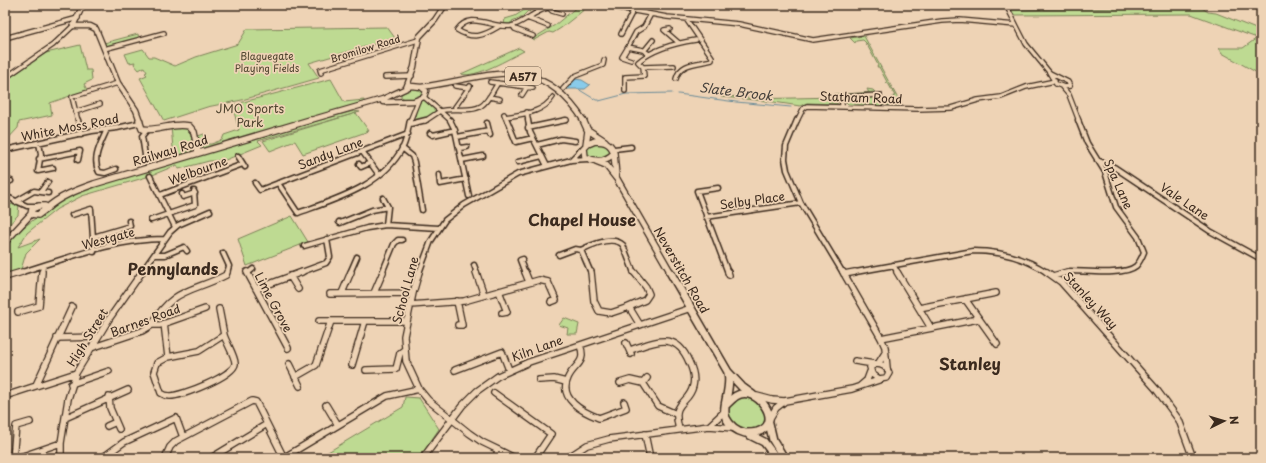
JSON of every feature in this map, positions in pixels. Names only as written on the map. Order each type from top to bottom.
[{"type":"main road","points":[[73,26],[83,5]]},
{"type":"main road","points":[[406,88],[411,78],[418,40],[445,5]]},
{"type":"main road","points":[[73,26],[87,26],[95,28],[118,83],[136,110],[142,129],[146,131],[175,125],[188,126],[193,130],[198,152]]},
{"type":"main road","name":"A577","points":[[399,92],[414,86],[436,86],[474,76],[516,74],[536,78],[551,84],[565,94],[588,130],[607,142],[614,151]]},
{"type":"main road","points":[[411,78],[414,86]]},
{"type":"main road","name":"A577","points":[[400,100],[406,102],[418,101],[436,86]]},
{"type":"main road","points":[[421,87],[425,94]]},
{"type":"main road","points":[[399,92],[397,96],[400,100]]},
{"type":"main road","name":"Railway Road","points":[[292,126],[389,97],[399,92]]},
{"type":"main road","name":"Railway Road","points":[[42,207],[82,189],[198,152],[387,101],[400,100]]},
{"type":"main road","points":[[369,103],[376,104]]},
{"type":"main road","points":[[585,146],[590,138],[588,130]]},
{"type":"main road","points":[[585,146],[599,141],[607,142]]},
{"type":"main road","name":"Neverstitch Road","points":[[585,146],[583,154],[589,159],[595,160],[608,167],[617,179],[728,372],[743,388],[755,396]]},
{"type":"main road","points":[[595,160],[605,160],[614,151]]},
{"type":"main road","name":"Neverstitch Road","points":[[614,151],[617,179]]},
{"type":"main road","points":[[5,242],[30,213],[42,207]]},
{"type":"main road","points":[[22,224],[38,214],[42,207]]},
{"type":"main road","points":[[30,213],[38,214]]},
{"type":"main road","name":"Neverstitch Road","points":[[726,407],[731,388],[728,372]]},
{"type":"main road","points":[[776,458],[764,442],[735,429],[727,420],[726,407],[734,396],[746,394],[755,396],[767,406],[773,440],[784,458]]},
{"type":"main road","points":[[746,433],[760,432],[769,421]]},
{"type":"street","points":[[469,5],[476,6]]},
{"type":"street","points":[[498,27],[485,35],[476,37],[457,30],[464,21],[467,20],[481,21],[498,27],[513,26],[538,11],[556,5]]},
{"type":"street","points":[[602,5],[686,19],[739,24],[819,40],[942,20],[960,20],[1016,25]]},
{"type":"street","points":[[1006,5],[1029,48],[1055,81]]},
{"type":"street","points":[[549,8],[553,12],[562,14]]},
{"type":"street","points":[[621,34],[633,11]]},
{"type":"street","points":[[631,60],[622,57],[636,32],[644,27],[651,14]]},
{"type":"street","points":[[5,38],[78,18]]},
{"type":"street","points":[[527,18],[548,26]]},
{"type":"street","points":[[676,79],[676,74],[681,68],[712,60],[712,57],[686,19]]},
{"type":"street","points":[[5,78],[53,45],[73,26]]},
{"type":"street","points":[[513,26],[515,29],[533,36]]},
{"type":"street","points":[[670,29],[664,30],[679,43]]},
{"type":"street","points":[[104,49],[164,33]]},
{"type":"street","name":"Bromilow Road","points":[[321,72],[320,70],[418,40]]},
{"type":"street","points":[[644,51],[653,40]]},
{"type":"street","points":[[625,91],[625,77],[644,76],[643,67],[638,62],[649,54],[679,43],[696,40]]},
{"type":"street","points":[[628,47],[644,51],[649,54]]},
{"type":"street","points":[[563,90],[576,76],[603,65],[604,60]]},
{"type":"street","points":[[643,67],[674,66]]},
{"type":"street","points":[[1049,72],[1070,83],[1070,86]]},
{"type":"street","points":[[386,77],[411,78]]},
{"type":"street","name":"Statham Road","points":[[886,368],[885,353],[881,338],[802,203],[786,168],[786,153],[790,137],[805,107],[918,109],[951,108],[978,100],[1001,97],[1026,87],[1064,80]]},
{"type":"street","name":"Spa Lane","points":[[1053,276],[1070,271],[1124,272],[1136,266],[1144,255],[1144,248],[1141,241],[1116,207],[1108,178],[1084,138],[1069,95],[1055,81]]},
{"type":"street","points":[[490,82],[533,88]]},
{"type":"street","points":[[81,134],[72,97],[118,83]]},
{"type":"street","points":[[410,124],[424,122],[440,111],[455,107],[469,110],[478,108],[482,106],[498,83]]},
{"type":"street","name":"Statham Road","points":[[1046,84],[1070,86]]},
{"type":"street","points":[[455,86],[470,87],[455,107]]},
{"type":"street","name":"Spa Lane","points":[[1069,95],[1070,86]]},
{"type":"street","points":[[522,95],[527,87]]},
{"type":"street","points":[[425,94],[440,111],[446,114],[451,121],[458,137],[469,195],[474,193]]},
{"type":"street","points":[[842,107],[842,99],[845,97],[880,95]]},
{"type":"street","points":[[489,97],[500,100]]},
{"type":"street","points":[[533,138],[516,142],[505,115],[543,108],[550,103],[553,97]]},
{"type":"street","points":[[278,183],[298,214],[373,180],[392,162],[402,148],[408,134],[413,109],[418,101]]},
{"type":"street","points":[[406,102],[411,105],[413,109]]},
{"type":"street","points":[[75,112],[99,105]]},
{"type":"street","points":[[527,112],[528,128],[547,166]]},
{"type":"street","points":[[528,128],[568,120]]},
{"type":"street","name":"White Moss Road","points":[[5,150],[139,123]]},
{"type":"street","points":[[458,137],[490,133],[487,123]]},
{"type":"street","points":[[107,130],[98,154],[96,169],[98,172],[103,173],[116,169]]},
{"type":"street","points":[[430,133],[433,135],[455,130]]},
{"type":"street","points":[[146,131],[142,136],[146,162]]},
{"type":"street","name":"Sandy Lane","points":[[255,184],[260,190],[408,134]]},
{"type":"street","points":[[537,145],[565,139],[575,141]]},
{"type":"street","points":[[39,143],[41,154],[38,171],[53,168]]},
{"type":"street","points":[[571,160],[585,146]]},
{"type":"street","points":[[460,148],[467,147]]},
{"type":"street","points":[[614,151],[631,147]]},
{"type":"street","points":[[402,148],[412,156],[415,164],[422,210]]},
{"type":"street","points":[[39,159],[80,151],[78,160]]},
{"type":"street","points":[[362,151],[378,176]]},
{"type":"street","name":"Welbourne","points":[[160,195],[244,165],[238,156]]},
{"type":"street","points":[[462,160],[483,156]]},
{"type":"street","points":[[518,162],[542,156]]},
{"type":"street","name":"School Lane","points":[[515,458],[482,442],[451,420],[428,400],[419,389],[406,361],[404,350],[407,321],[413,293],[427,250],[439,228],[445,220],[464,205],[518,174],[571,160],[595,160]]},
{"type":"street","name":"Vale Lane","points":[[1097,160],[1104,162],[1139,183],[1230,244],[1261,259]]},
{"type":"street","points":[[359,164],[361,167],[370,163]]},
{"type":"street","points":[[439,175],[440,184],[466,179]]},
{"type":"street","points":[[150,176],[176,227]]},
{"type":"street","points":[[5,183],[11,181]]},
{"type":"street","points":[[42,190],[48,182]]},
{"type":"street","name":"Selby Place","points":[[718,188],[696,191],[729,275]]},
{"type":"street","points":[[14,202],[31,192],[42,190],[48,193]]},
{"type":"street","points":[[151,220],[170,215],[197,204],[194,192],[183,197],[182,194]]},
{"type":"street","points":[[5,196],[14,202],[26,206],[42,207]]},
{"type":"street","points":[[384,198],[388,207],[386,225]]},
{"type":"street","name":"Selby Place","points":[[706,217],[802,203]]},
{"type":"street","points":[[26,206],[30,213]]},
{"type":"street","points":[[339,222],[340,223],[372,210],[388,207]]},
{"type":"street","points":[[72,215],[91,210],[94,252]]},
{"type":"street","points":[[164,239],[176,227],[210,211]]},
{"type":"street","points":[[93,237],[130,226],[129,221]]},
{"type":"street","points":[[304,246],[368,228],[386,225],[439,228]]},
{"type":"street","name":"Westgate","points":[[5,277],[138,240],[164,239]]},
{"type":"street","name":"High Street","points":[[61,458],[61,443],[68,399],[71,384],[76,373],[97,337],[155,255],[164,239]]},
{"type":"street","points":[[256,289],[322,265],[328,261],[330,255],[327,239]]},
{"type":"street","points":[[374,293],[394,244],[398,240],[402,240]]},
{"type":"street","points":[[559,254],[577,249],[581,250],[589,245],[615,241],[620,242],[628,256],[633,273],[646,287],[648,296],[645,300],[611,313],[599,311],[593,298],[590,268],[583,257],[581,250]]},
{"type":"street","points":[[155,255],[165,255],[184,247],[187,251]]},
{"type":"street","name":"Stanley Way","points":[[844,274],[973,251],[989,250],[1035,264],[1061,282],[1156,389],[1182,426],[1193,458]]},
{"type":"street","points":[[152,325],[160,310],[173,298],[226,275],[229,266],[223,253]]},
{"type":"street","points":[[342,293],[358,257]]},
{"type":"street","points":[[523,259],[520,260],[529,282]]},
{"type":"street","points":[[474,265],[484,295]]},
{"type":"street","points":[[893,265],[931,328]]},
{"type":"street","points":[[18,312],[39,306],[43,266]]},
{"type":"street","name":"Lime Grove","points":[[253,269],[247,272],[288,348]]},
{"type":"street","points":[[290,276],[298,289]]},
{"type":"street","points":[[410,305],[457,301],[539,280],[548,282],[556,300],[552,302]]},
{"type":"street","points":[[499,291],[507,312],[502,313]]},
{"type":"street","points":[[330,294],[413,293]]},
{"type":"street","points":[[918,308],[996,294]]},
{"type":"street","points":[[965,299],[997,344]]},
{"type":"street","points":[[457,301],[462,325],[458,325]]},
{"type":"street","points":[[36,385],[72,307]]},
{"type":"street","points":[[629,307],[640,325]]},
{"type":"street","name":"Kiln Lane","points":[[423,458],[451,420],[478,390],[509,370],[537,358],[691,308]]},
{"type":"street","name":"Barnes Road","points":[[91,348],[142,331],[152,325],[164,323],[205,309]]},
{"type":"street","points":[[219,310],[224,336],[235,361],[235,366],[228,372],[201,386],[171,396],[161,393],[154,372],[154,368],[157,363],[168,357],[199,351],[224,336]]},
{"type":"street","points":[[881,338],[978,319]]},
{"type":"street","points":[[319,321],[407,321]]},
{"type":"street","points":[[295,377],[316,365],[331,321]]},
{"type":"street","points":[[352,365],[365,321]]},
{"type":"street","points":[[164,323],[168,357]]},
{"type":"street","points":[[58,338],[97,337]]},
{"type":"street","points":[[626,342],[631,352],[666,340],[674,342],[682,349],[692,370],[694,381],[690,394],[678,408],[676,414],[679,430]]},
{"type":"street","points":[[580,345],[582,354],[581,362],[571,373],[566,382],[565,390],[568,398],[588,413],[598,418],[626,408],[624,402]]},
{"type":"street","points":[[366,370],[396,369],[400,353],[404,350]]},
{"type":"street","points":[[454,370],[502,352],[509,370]]},
{"type":"street","points":[[859,387],[867,380],[870,371],[885,353]]},
{"type":"street","points":[[755,396],[775,401],[785,401],[859,387],[886,378],[888,375],[886,368],[876,364],[855,361],[870,371],[874,376],[882,379]]},
{"type":"street","points":[[288,364],[300,386]]},
{"type":"street","points":[[71,384],[109,371]]},
{"type":"street","points":[[5,396],[76,373]]},
{"type":"street","points":[[538,380],[554,379],[566,382]]},
{"type":"street","points":[[620,383],[630,380],[645,380],[655,404],[661,409],[676,414]]},
{"type":"street","points":[[165,458],[172,444],[252,401],[256,402],[284,458],[338,424],[387,396],[419,389]]},
{"type":"street","points":[[65,418],[128,390]]},
{"type":"street","points":[[494,392],[550,434],[535,458]]},
{"type":"street","points":[[110,397],[110,408],[119,429]]},
{"type":"street","points":[[769,421],[776,408],[785,401]]},
{"type":"street","points":[[326,405],[338,424]]},
{"type":"street","points":[[709,426],[715,422],[726,407]]},
{"type":"street","points":[[102,458],[124,442],[175,416],[183,437]]},
{"type":"street","points":[[13,458],[16,426],[30,422]]},
{"type":"street","points":[[107,426],[116,422]]},
{"type":"street","points":[[211,458],[268,424]]},
{"type":"street","points":[[566,458],[582,447],[594,442],[709,426],[735,429]]},
{"type":"street","points":[[645,434],[650,458]]},
{"type":"street","points":[[17,458],[61,443]]},
{"type":"street","points":[[495,458],[499,450]]},
{"type":"green space","points":[[532,5],[544,5],[531,9],[532,10],[529,11],[530,12],[528,11],[520,17],[521,18],[512,21],[513,23],[510,23],[511,24],[504,24],[505,19],[515,16]]},
{"type":"green space","points":[[576,5],[590,5],[553,33],[549,32],[534,40],[532,39],[555,25],[578,6]]},
{"type":"green space","points":[[1183,5],[1202,8],[1208,12],[1216,13],[1261,31],[1261,75],[1222,53],[1219,48],[1243,48],[1257,38],[1191,14],[1014,15],[1010,10],[1185,7]]},
{"type":"green space","name":"Blaguegate Playing Fields","points":[[387,27],[395,38],[309,63],[319,78],[242,100],[207,107],[164,121],[140,78],[147,75],[145,73],[147,72],[144,67],[139,70],[134,64],[135,62],[129,63],[125,54],[143,49],[149,57],[154,57],[175,66],[196,57],[238,44],[247,29]]},
{"type":"green space","points":[[138,34],[139,40],[106,48],[104,43]]},
{"type":"green space","points":[[864,36],[901,106],[892,106],[890,101],[894,99],[893,96],[895,96],[888,83],[886,83],[887,82],[879,67],[877,67],[878,65],[865,44],[867,44],[863,40],[856,41],[855,43],[850,38]]},
{"type":"green space","points":[[80,45],[86,70],[91,70],[92,80],[84,84],[87,90],[50,103],[52,115],[19,122],[18,128],[5,142],[5,81],[46,53]]},
{"type":"green space","points":[[519,48],[524,51],[492,67],[475,74],[461,74]]},
{"type":"green space","name":"JMO Sports Park","points":[[331,79],[344,102],[364,100],[364,102],[205,149],[201,148],[198,142],[198,136],[204,134],[206,144],[211,144],[222,140],[224,135],[239,130],[232,105]]},
{"type":"green space","points":[[416,87],[424,91],[421,96],[408,100],[401,97],[404,90]]},
{"type":"green space","points":[[867,89],[875,92],[869,92]]},
{"type":"green space","points":[[854,93],[839,97],[837,104],[807,103],[800,106],[767,101],[721,97],[743,96],[750,99],[837,97],[834,94]]},
{"type":"green space","points":[[874,97],[890,101],[892,104],[889,106],[848,104],[846,102],[848,98]]},
{"type":"green space","points":[[424,100],[436,110],[436,112],[422,121],[415,122],[418,103]]},
{"type":"green space","points":[[354,111],[360,112],[258,141],[262,145],[223,161],[209,161],[179,169],[177,165],[150,176],[82,196],[57,209],[27,233],[18,247],[40,239],[26,253],[20,273],[5,277],[5,247],[16,233],[57,202],[87,188],[287,129]]},
{"type":"green space","points":[[356,113],[369,131],[303,154],[295,141],[270,151],[263,141]]},
{"type":"green space","points":[[171,127],[184,128],[190,131],[193,150],[174,158]]},
{"type":"green space","points":[[602,143],[611,148],[611,154],[600,159],[588,156],[585,149],[590,144]]},
{"type":"green space","points":[[16,203],[19,204],[18,215],[5,229],[5,206]]},
{"type":"green space","points":[[292,216],[308,242],[247,266],[238,239]]},
{"type":"green space","points":[[564,318],[579,324],[577,334],[567,334],[568,328],[559,325]]},
{"type":"green space","points":[[405,397],[419,398],[439,429],[419,458],[318,458],[403,407]]},
{"type":"green space","points":[[742,397],[756,399],[768,416],[764,426],[748,431],[735,426],[728,414],[731,404]]},
{"type":"water","points":[[575,79],[582,80],[590,85],[585,89],[566,89]]},
{"type":"waterway","points":[[578,89],[596,100],[599,100]]},
{"type":"waterway","name":"Slate Brook","points":[[599,101],[626,94],[672,93]]},
{"type":"waterway","name":"Slate Brook","points":[[678,94],[736,102],[791,107]]},
{"type":"district","name":"Chapel House","points":[[582,219]]},
{"type":"district","name":"Pennylands","points":[[173,268]]},
{"type":"district","name":"Stanley","points":[[970,363]]}]
